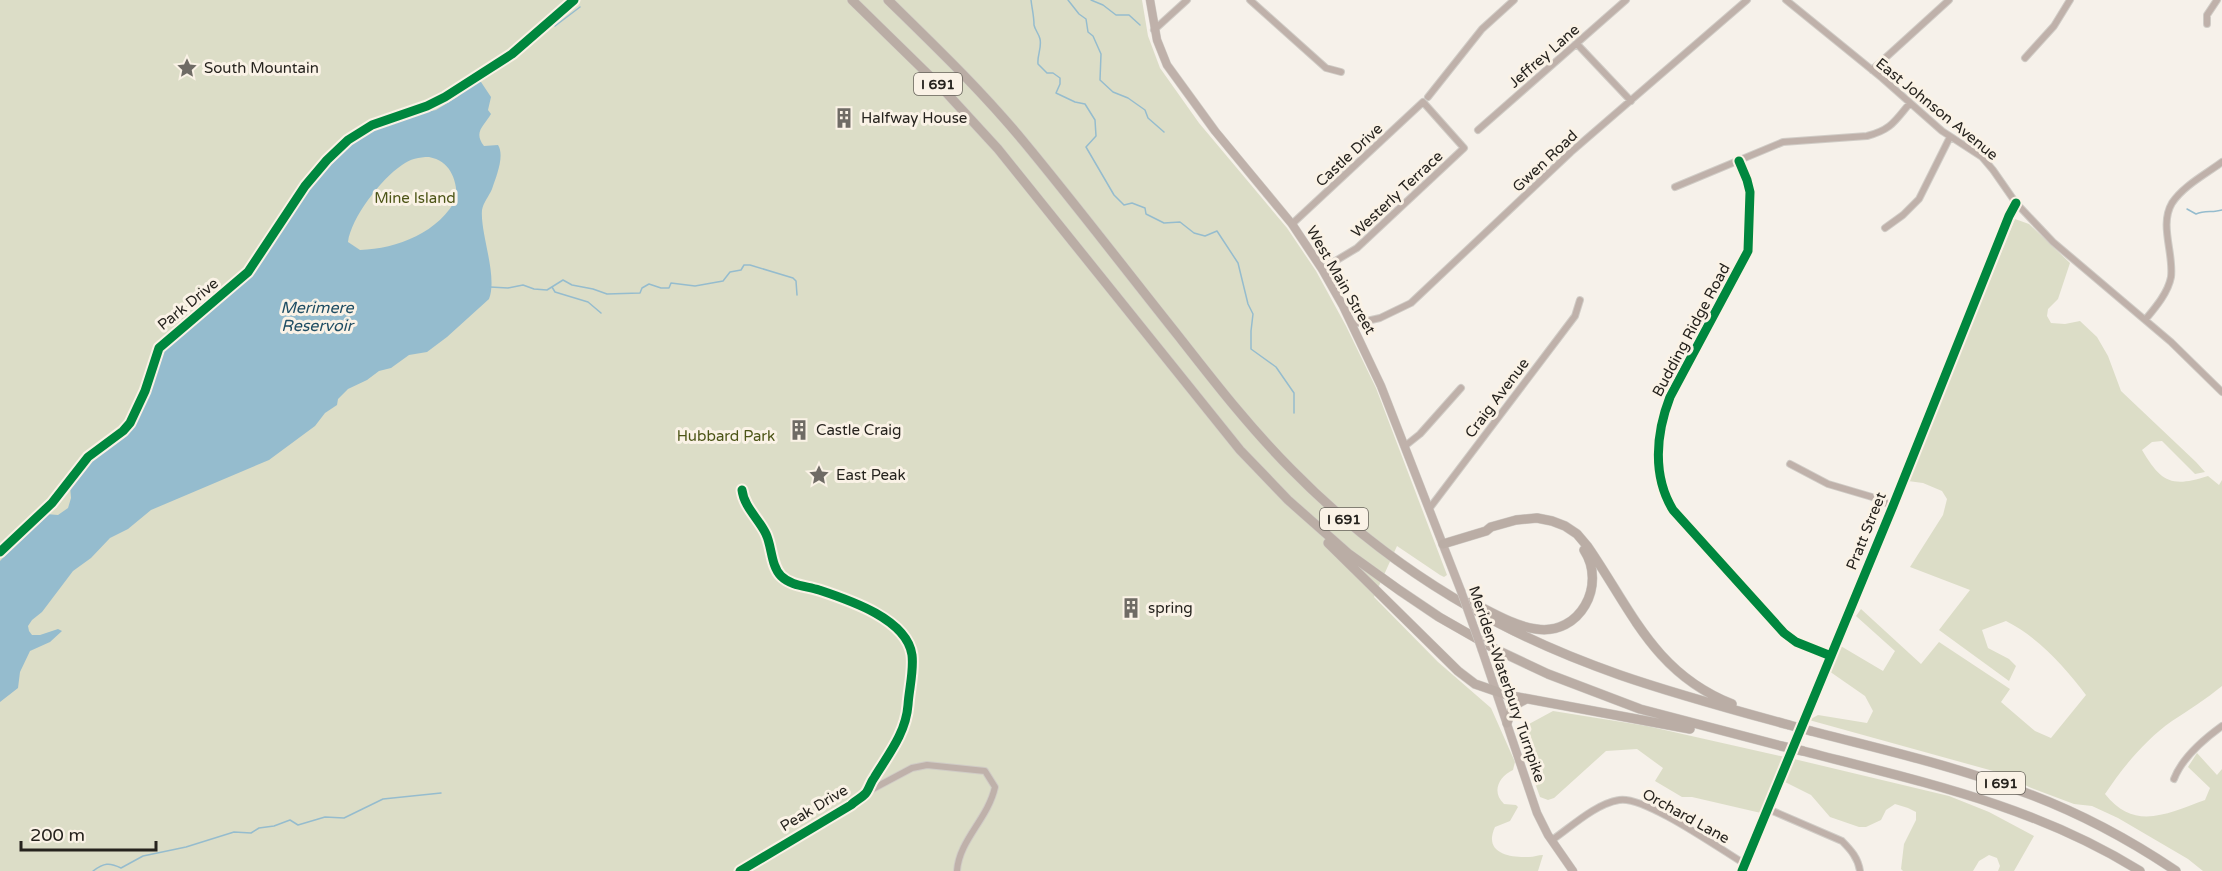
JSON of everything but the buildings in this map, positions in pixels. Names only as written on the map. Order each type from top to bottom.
[{"type":"highway","name":"I 691","points":[[852,0],[947,93],[985,135],[1056,219],[1226,433],[1296,508],[1340,546],[1399,590],[1458,628],[1509,656],[1561,680],[1619,702],[1670,718],[1943,786],[2008,807],[2073,834],[2140,871]]},
{"type":"highway","name":"I 691","points":[[888,0],[1016,132],[1264,441],[1341,516],[1428,582],[1497,623],[1584,663],[1653,687],[1961,771],[2028,793],[2107,829],[2176,871]]},
{"type":"highway","points":[[1296,508],[1309,524],[1465,677],[1477,685],[1526,699],[1740,740],[1756,739]]},
{"type":"highway","points":[[1443,544],[1486,531],[1492,527],[1533,518],[1551,520],[1572,530],[1588,547],[1647,639],[1672,667],[1711,695],[1773,720]]},
{"type":"highway","points":[[1428,582],[1442,586],[1511,621],[1536,630],[1562,626],[1582,610],[1592,589],[1592,569],[1586,553],[1572,538],[1557,528],[1539,524],[1493,532],[1486,531]]},
{"type":"highway","points":[[1507,723],[1513,706],[1526,699]]},
{"type":"main road","name":"West Main Street","points":[[1150,0],[1154,30],[1163,57],[1215,131],[1292,224],[1322,269],[1353,324],[1372,365],[1426,500]]},
{"type":"main road","name":"Meriden-Waterbury Turnpike","points":[[1426,500],[1461,591],[1536,808],[1552,840],[1573,871]]},
{"type":"street","name":"Park Drive","points":[[0,552],[52,502],[88,457],[123,431],[130,423],[145,391],[159,348],[241,280],[259,259],[285,214],[312,177],[356,135],[372,125],[427,106],[445,97],[512,54],[574,0]]},
{"type":"street","points":[[1154,30],[1188,0]]},
{"type":"street","points":[[1250,0],[1326,68],[1341,72]]},
{"type":"street","points":[[1428,97],[1482,29],[1514,0]]},
{"type":"street","name":"Jeffrey Lane","points":[[1478,130],[1626,0]]},
{"type":"street","name":"Gwen Road","points":[[1353,324],[1380,318],[1411,303],[1572,152],[1747,0]]},
{"type":"street","name":"East Johnson Avenue","points":[[1785,0],[1950,137],[1982,157],[1997,174],[2016,203],[2053,242],[2171,342],[2222,392]]},
{"type":"street","points":[[1872,70],[1948,0]]},
{"type":"street","points":[[2025,58],[2054,26],[2070,0]]},
{"type":"street","points":[[2207,24],[2208,15],[2217,0]]},
{"type":"street","points":[[1577,44],[1631,101]]},
{"type":"street","name":"Castle Drive","points":[[1292,224],[1423,102]]},
{"type":"street","name":"Westerly Terrace","points":[[1322,269],[1357,248],[1464,148],[1423,102]]},
{"type":"street","points":[[1675,188],[1783,142],[1879,134],[1887,130],[1910,103]]},
{"type":"street","points":[[1885,228],[1919,199],[1950,137]]},
{"type":"street","name":"Budding Ridge Road","points":[[1739,161],[1750,192],[1749,251],[1670,397],[1659,445],[1659,473],[1663,492],[1672,510],[1784,633],[1796,642],[1831,656]]},
{"type":"street","points":[[2145,320],[2157,305],[2170,279],[2171,264],[2166,223],[2172,204],[2181,193],[2222,162]]},
{"type":"street","name":"Pratt Street","points":[[1742,871],[2016,203]]},
{"type":"street","name":"Craig Avenue","points":[[1429,509],[1575,316],[1580,300]]},
{"type":"street","points":[[1405,446],[1426,428],[1461,388]]},
{"type":"street","points":[[1790,464],[1828,484],[1893,506]]},
{"type":"street","name":"Peak Drive","points":[[740,871],[850,805],[867,792],[903,730],[908,709],[912,669],[909,643],[892,626],[855,602],[783,578],[776,569],[767,536],[745,501],[742,490]]},
{"type":"street","points":[[2174,779],[2179,768],[2206,738],[2222,726]]},
{"type":"street","points":[[867,792],[912,768],[927,765],[985,771],[995,788],[979,823],[960,851],[957,871]]},
{"type":"street","name":"Orchard Lane","points":[[1552,840],[1603,805],[1611,801],[1628,799],[1650,807],[1745,864]]},
{"type":"street","points":[[1768,809],[1842,841],[1851,850],[1860,871]]},
{"type":"green space","name":"Hubbard Park","points":[[0,0],[1142,0],[1148,36],[1160,68],[1199,123],[1287,228],[1316,271],[1376,388],[1447,575],[1444,577],[1440,575],[1397,546],[1374,597],[1438,662],[1491,708],[1515,762],[1513,770],[1504,776],[1498,785],[1498,794],[1504,804],[1518,807],[1510,821],[1495,827],[1492,843],[1495,848],[1506,855],[1531,857],[1543,855],[1538,871],[0,871]]},
{"type":"green space","points":[[2015,219],[2029,224],[2070,263],[2058,299],[2048,309],[2047,316],[2051,323],[2065,324],[2080,321],[2097,337],[2108,356],[2121,391],[2205,472],[2195,474],[2162,441],[2152,442],[2142,450],[2155,469],[2168,480],[2185,482],[2208,476],[2219,485],[2222,480],[2222,686],[2172,721],[2144,745],[2105,794],[2116,806],[2128,813],[2140,816],[2165,814],[2205,800],[2210,788],[2188,767],[2197,753],[2217,775],[2222,769],[2222,871],[2203,871],[2188,859],[2118,818],[2092,806],[2074,804],[2029,787],[2004,774],[1809,720],[1818,715],[1867,723],[1873,711],[1865,696],[1829,671],[1839,645],[1883,671],[1895,651],[1856,616],[1861,609],[1921,664],[1939,642],[2010,689],[2001,702],[2035,731],[2051,738],[2086,695],[2050,654],[2029,635],[2006,621],[1982,630],[1988,648],[2009,659],[2016,666],[2009,681],[1939,630],[1970,590],[1910,567],[1943,515],[1947,499],[1942,491],[1923,483],[1908,481]]},
{"type":"green space","points":[[1553,711],[1647,726],[1785,757],[1761,813],[1692,797],[1682,797],[1655,781],[1663,768],[1637,749],[1606,751],[1554,798],[1548,800],[1540,797],[1522,747],[1529,724]]},
{"type":"green space","points":[[1794,759],[1949,796],[1989,812],[2034,836],[2014,871],[1998,871],[2000,866],[1997,858],[1989,855],[1979,861],[1973,871],[1903,871],[1901,869],[1904,844],[1916,820],[1916,812],[1895,804],[1886,810],[1881,820],[1866,827],[1859,827],[1830,817],[1811,795],[1785,782]]},
{"type":"water","name":"Merimere Reservoir","points":[[476,82],[481,82],[491,97],[488,110],[491,114],[481,129],[479,137],[484,146],[498,145],[501,155],[498,173],[482,210],[491,279],[489,299],[427,352],[409,355],[391,368],[379,371],[348,389],[338,399],[337,405],[325,413],[315,426],[269,460],[151,510],[128,529],[110,538],[91,558],[73,571],[42,612],[32,620],[28,626],[32,635],[58,629],[62,631],[50,642],[30,651],[20,672],[18,688],[0,702],[0,561],[46,514],[58,515],[68,508],[71,498],[70,486],[80,470],[98,452],[117,441],[133,425],[149,394],[159,352],[167,342],[204,314],[252,272],[303,195],[341,151],[368,130],[436,110]],"holes":[[[422,157],[436,159],[447,166],[450,171],[457,197],[440,220],[416,236],[388,246],[360,250],[348,242],[350,232],[368,200],[394,171],[415,159]]]},
{"type":"waterway","points":[[1031,0],[1034,25],[1040,42],[1038,64],[1047,73],[1053,73],[1060,78],[1056,93],[1085,104],[1095,120],[1096,136],[1086,147],[1114,195],[1124,205],[1132,203],[1145,208],[1146,214],[1164,223],[1180,222],[1194,233],[1205,236],[1217,231],[1238,263],[1248,304],[1253,314],[1251,349],[1276,367],[1294,393],[1294,413]]},
{"type":"waterway","points":[[1068,0],[1086,19],[1088,32],[1093,36],[1101,54],[1100,80],[1113,92],[1128,98],[1145,110],[1148,118],[1164,132]]},
{"type":"waterway","points":[[1091,0],[1103,5],[1116,15],[1129,15],[1140,25]]},
{"type":"waterway","points":[[555,26],[580,7]]},
{"type":"waterway","points":[[2187,209],[2196,214],[2222,210]]},
{"type":"waterway","points":[[490,287],[508,288],[523,285],[547,290],[563,280],[572,285],[607,294],[640,293],[642,288],[649,284],[669,288],[671,283],[695,286],[723,281],[730,272],[741,270],[744,265],[750,265],[793,278],[796,281],[797,295]]},
{"type":"waterway","points":[[552,287],[555,292],[588,302],[601,313]]},
{"type":"waterway","points":[[93,871],[107,864],[121,868],[143,856],[186,847],[234,832],[251,833],[259,828],[274,826],[290,820],[298,825],[325,817],[344,818],[383,799],[441,793]]},
{"type":"cycle path","points":[[0,552],[52,503],[88,457],[123,431],[130,423],[145,391],[159,348],[248,272],[305,186],[327,160],[348,140],[372,125],[427,106],[445,97],[512,54],[574,0]]},
{"type":"cycle path","points":[[1739,161],[1750,192],[1748,251],[1670,397],[1659,440],[1659,469],[1666,497],[1673,510],[1784,633],[1796,642],[1831,656]]},
{"type":"cycle path","points":[[1742,871],[2016,203]]},
{"type":"cycle path","points":[[740,871],[851,805],[866,792],[904,725],[912,674],[912,655],[908,642],[888,621],[860,605],[819,590],[794,584],[781,576],[775,567],[766,534],[746,502],[742,490]]},
{"type":"place","name":"South Mountain","points":[[187,68]]},
{"type":"place","name":"Halfway House","points":[[844,118]]},
{"type":"place","name":"Castle Craig","points":[[799,430]]},
{"type":"place","name":"East Peak","points":[[819,475]]},
{"type":"place","name":"spring","points":[[1131,608]]},
{"type":"park label","name":"Mine Island","points":[[415,198]]}]
